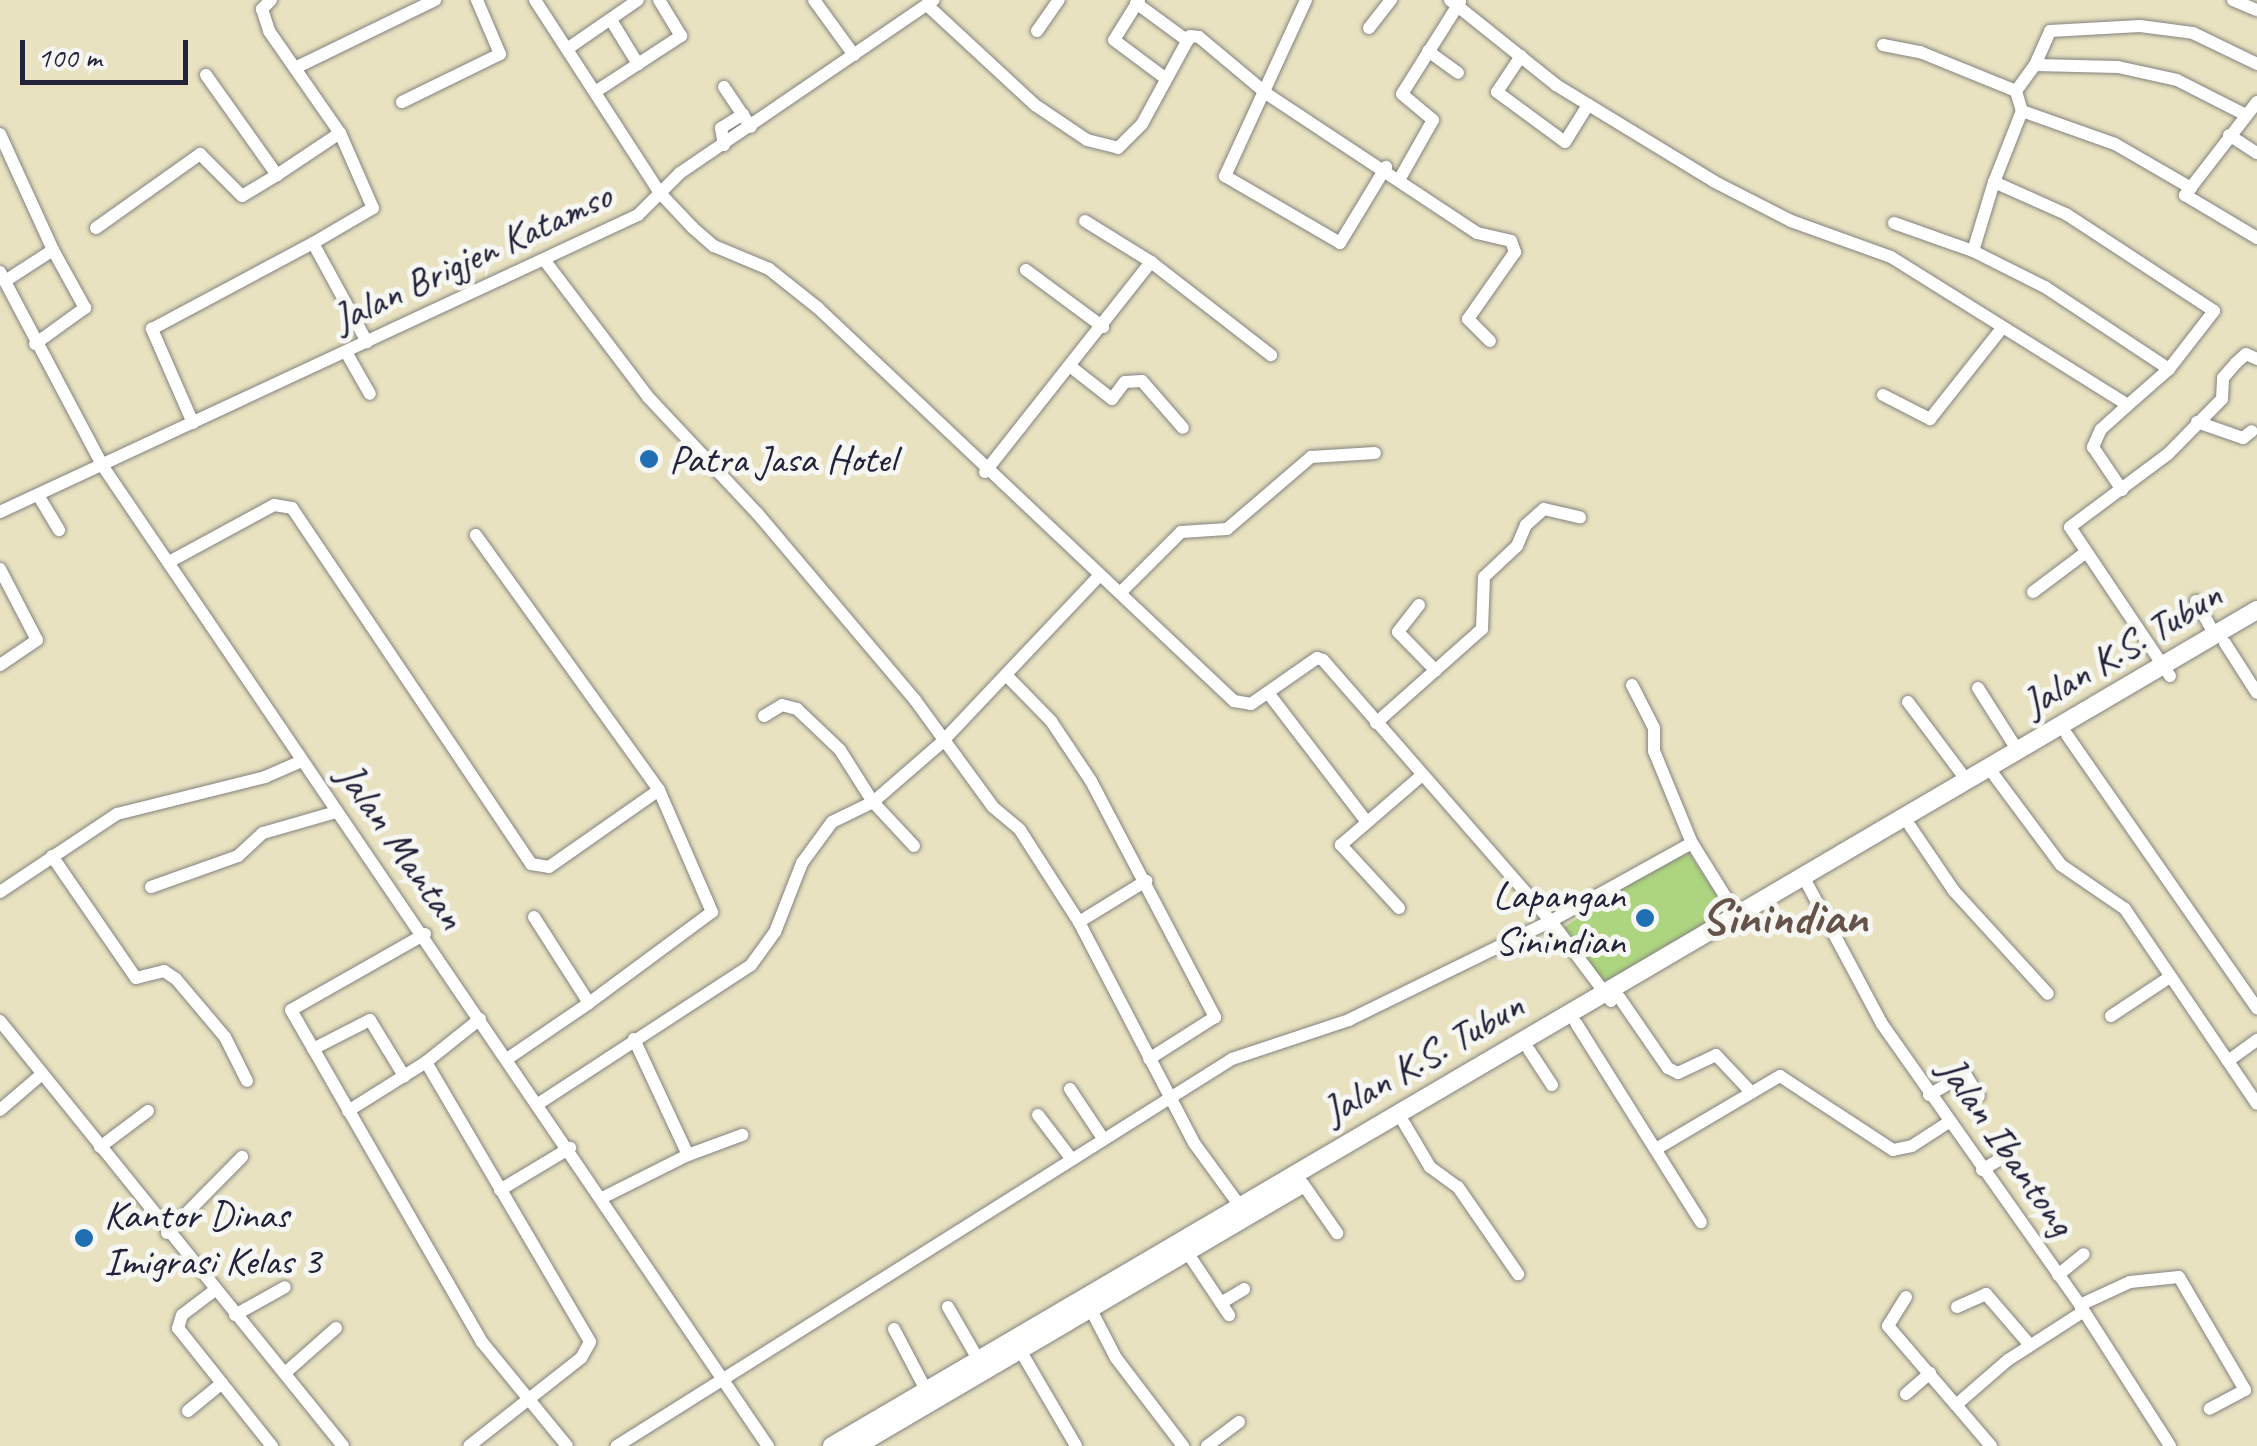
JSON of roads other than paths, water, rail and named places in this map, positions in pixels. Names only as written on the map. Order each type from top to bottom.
[{"type":"highway","name":"Jalan K.S. Tubun","points":[[832,1446],[978,1359],[1244,1212],[1961,789],[2067,735],[2220,639],[2257,610]]},
{"type":"highway","name":"Jalan K.S. Tubun","points":[[2220,639],[2257,624]]},
{"type":"highway","name":"Jalan K.S. Tubun","points":[[1991,772],[2018,751],[2167,671]]},
{"type":"highway","name":"Jalan K.S. Tubun","points":[[856,1446],[1186,1252],[1244,1212],[1302,1184],[1576,1023],[1738,915],[1910,826],[1961,789]]},
{"type":"street","points":[[193,422],[152,330],[372,210],[340,133],[262,14],[271,0]]},
{"type":"street","points":[[295,68],[419,4],[435,0]]},
{"type":"street","points":[[402,102],[500,54],[477,0]]},
{"type":"street","points":[[535,0],[660,193],[714,246],[770,269],[818,308],[913,393],[984,472],[1121,592],[1234,701],[1251,704],[1317,658],[1551,921],[1668,1068],[1678,1073],[1716,1055],[1751,1092]]},
{"type":"street","points":[[567,49],[638,0]]},
{"type":"street","points":[[595,92],[682,34],[659,0]]},
{"type":"street","points":[[814,0],[854,55]]},
{"type":"street","points":[[1037,31],[1059,0]]},
{"type":"street","points":[[1306,0],[1267,94],[1223,171],[1229,179],[1340,243],[1386,167]]},
{"type":"street","points":[[1369,28],[1391,0]]},
{"type":"street","points":[[2233,0],[2257,10]]},
{"type":"street","points":[[931,2],[1034,105],[1100,144],[1127,144],[1194,35],[1213,46],[1267,94],[1386,167],[1477,233],[1501,235],[1514,245],[1468,319],[1490,341]]},
{"type":"street","name":"Jalan Brigjen Katamso","points":[[0,512],[614,228],[724,145],[931,2]]},
{"type":"street","points":[[1165,78],[1114,40],[1138,2],[1188,41]]},
{"type":"street","points":[[1399,180],[1433,124],[1402,94],[1456,2],[1588,104],[1749,201],[1890,257],[2128,405]]},
{"type":"street","points":[[611,20],[638,64]]},
{"type":"street","points":[[2016,92],[2036,65],[2050,31],[2140,26],[2192,33],[2257,64]]},
{"type":"street","points":[[1883,45],[1920,52],[2016,92],[2022,111],[1994,182],[1974,251]]},
{"type":"street","points":[[1428,51],[1458,73]]},
{"type":"street","points":[[1521,56],[1497,92],[1565,142],[1588,104]]},
{"type":"street","points":[[2036,65],[2144,70],[2246,115]]},
{"type":"street","points":[[206,75],[277,174]]},
{"type":"street","points":[[724,87],[751,127]]},
{"type":"street","points":[[2257,102],[2191,188],[2189,201],[2257,238]]},
{"type":"street","points":[[2022,111],[2115,144],[2191,188]]},
{"type":"street","points":[[724,145],[721,128],[743,114]]},
{"type":"street","points":[[96,228],[200,154],[242,196],[340,133]]},
{"type":"street","points":[[0,134],[53,250],[85,308],[36,344]]},
{"type":"street","points":[[2229,135],[2257,152]]},
{"type":"street","points":[[1994,182],[2066,214],[2212,306],[2206,326],[2169,370],[2101,429],[2093,447],[2122,490]]},
{"type":"street","points":[[1085,221],[1151,262],[1270,355]]},
{"type":"street","points":[[1894,223],[1974,251],[2045,287],[2169,370]]},
{"type":"street","points":[[313,243],[367,342]]},
{"type":"street","points":[[3,277],[53,250]]},
{"type":"street","points":[[545,262],[650,398],[866,641],[941,743],[1020,830],[1079,922],[1168,1096],[1244,1212]]},
{"type":"street","points":[[984,472],[1103,328],[1151,262]]},
{"type":"street","points":[[1026,270],[1103,328]]},
{"type":"street","name":"Jalan Mantan","points":[[3,277],[102,465],[336,812],[425,934],[604,1197],[768,1446]]},
{"type":"street","points":[[1883,395],[1930,419],[2002,328]]},
{"type":"street","points":[[346,352],[370,394]]},
{"type":"street","points":[[2167,671],[2085,554],[2072,522],[2122,490],[2222,400],[2230,368],[2246,354],[2256,356]]},
{"type":"street","points":[[1071,367],[1112,400],[1125,382],[1142,381],[1183,428]]},
{"type":"street","points":[[2197,422],[2242,438],[2252,432]]},
{"type":"street","points":[[1121,592],[1181,532],[1227,529],[1311,457],[1375,453]]},
{"type":"street","points":[[38,495],[58,530]]},
{"type":"street","points":[[169,562],[274,505],[292,508],[538,868],[659,790]]},
{"type":"street","points":[[1376,723],[1482,629],[1484,578],[1516,546],[1526,525],[1544,508],[1580,516]]},
{"type":"street","points":[[476,535],[659,790],[712,912],[507,1059]]},
{"type":"street","points":[[2034,592],[2085,554]]},
{"type":"street","points":[[0,569],[38,640],[0,665]]},
{"type":"street","points":[[538,1104],[758,958],[820,837],[832,822],[873,802],[941,743],[1100,575]]},
{"type":"street","points":[[2196,602],[2257,693]]},
{"type":"street","points":[[1420,605],[1398,632],[1436,671]]},
{"type":"street","points":[[1007,676],[1062,735],[1146,880],[1215,1019],[1149,1058]]},
{"type":"street","points":[[1632,684],[1654,728],[1654,751],[1692,843],[1738,915]]},
{"type":"street","points":[[1978,688],[2018,751]]},
{"type":"street","points":[[1269,694],[1366,822]]},
{"type":"street","points":[[1908,702],[1961,789]]},
{"type":"street","points":[[764,716],[789,704],[798,708],[840,750],[873,802],[914,846]]},
{"type":"street","points":[[2067,735],[2257,1008]]},
{"type":"street","points":[[0,892],[136,806],[265,777],[302,761]]},
{"type":"street","points":[[1991,772],[2061,865],[2124,909],[2257,1104]]},
{"type":"street","points":[[1399,908],[1342,845],[1421,776]]},
{"type":"street","points":[[151,888],[238,856],[264,833],[336,812]]},
{"type":"street","points":[[1910,826],[1954,891],[2048,994]]},
{"type":"street","points":[[618,1446],[1070,1157],[1232,1060],[1349,1020],[1551,921],[1692,843]]},
{"type":"street","points":[[52,856],[136,978],[164,971],[176,979],[225,1037],[247,1081]]},
{"type":"street","points":[[1079,922],[1146,880]]},
{"type":"street","name":"Jalan Ibantong","points":[[1806,881],[1882,1024],[2082,1308],[2170,1446]]},
{"type":"street","points":[[534,917],[589,1003]]},
{"type":"street","points":[[425,934],[291,1008],[482,1342],[567,1446]]},
{"type":"street","points":[[2111,1016],[2170,977]]},
{"type":"street","points":[[348,1112],[426,1062],[480,1019]]},
{"type":"street","points":[[313,1049],[370,1020],[404,1076]]},
{"type":"street","points":[[0,1021],[343,1446]]},
{"type":"street","points":[[1576,1023],[1701,1222]]},
{"type":"street","points":[[634,1039],[688,1154]]},
{"type":"street","points":[[2228,1061],[2257,1040]]},
{"type":"street","points":[[1529,1050],[1552,1084]]},
{"type":"street","points":[[426,1062],[590,1342],[581,1358],[469,1446]]},
{"type":"street","points":[[0,1110],[42,1074]]},
{"type":"street","points":[[1929,1095],[1966,1074],[1979,1096]]},
{"type":"street","points":[[1656,1149],[1775,1077],[1788,1078],[1894,1150],[1912,1146],[1948,1122]]},
{"type":"street","points":[[1070,1089],[1102,1137]]},
{"type":"street","points":[[100,1147],[148,1111]]},
{"type":"street","points":[[1038,1115],[1070,1157]]},
{"type":"street","points":[[1404,1124],[1430,1167],[1458,1186],[1518,1274]]},
{"type":"street","points":[[604,1197],[688,1154],[742,1135]]},
{"type":"street","points":[[500,1190],[570,1148]]},
{"type":"street","points":[[1982,1170],[2009,1154]]},
{"type":"street","points":[[167,1232],[242,1157]]},
{"type":"street","points":[[1302,1184],[1336,1233]]},
{"type":"street","points":[[1186,1252],[1225,1309],[1244,1289]]},
{"type":"street","points":[[2058,1275],[2084,1254]]},
{"type":"street","points":[[1956,1405],[2029,1344],[2082,1308],[2130,1282],[2176,1275],[2245,1390],[2210,1409]]},
{"type":"street","points":[[236,1315],[285,1287]]},
{"type":"street","points":[[214,1290],[178,1324],[272,1446]]},
{"type":"street","points":[[1957,1307],[1986,1294],[2029,1344]]},
{"type":"street","points":[[1906,1297],[1888,1326],[1991,1446]]},
{"type":"street","points":[[948,1307],[978,1359]]},
{"type":"street","points":[[1090,1308],[1116,1358],[1184,1446]]},
{"type":"street","points":[[284,1373],[336,1328]]},
{"type":"street","points":[[894,1330],[926,1390]]},
{"type":"street","points":[[1020,1350],[1074,1445]]},
{"type":"street","points":[[1906,1394],[1930,1373]]},
{"type":"street","points":[[188,1411],[222,1383]]},
{"type":"street","points":[[1207,1446],[1239,1422]]},
{"type":"place","name":"Patra Jasa Hotel","points":[[649,459]]},
{"type":"place","name":"Lapangan Sinindian","points":[[1645,918]]},
{"type":"place","name":"Kantor Dinas Imigrasi Kelas 3","points":[[84,1238]]},
{"type":"district","name":"Sinindian","points":[[1784,917]]}]
